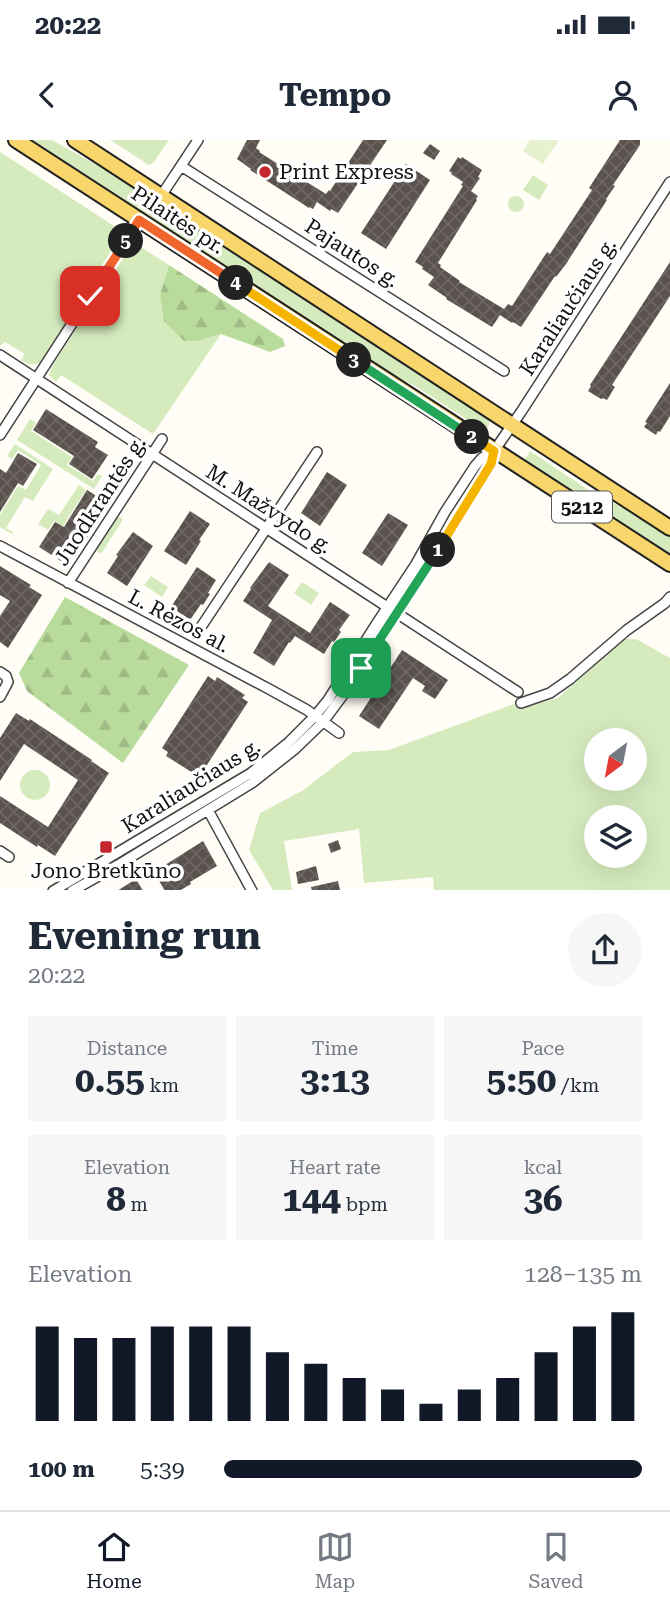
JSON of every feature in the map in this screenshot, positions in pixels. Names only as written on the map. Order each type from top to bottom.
[{"type":"main road","name":"Pilaitės pr.","points":[[16,140],[670,564]]},
{"type":"main road","name":"Pilaitės pr.","points":[[75,140],[670,528]]},
{"type":"street","points":[[161,196],[198,140]]},
{"type":"street","name":"Pajautos g.","points":[[181,166],[504,371]]},
{"type":"street","name":"Karaliaučiaus g.","points":[[74,890],[208,810],[267,772],[295,749],[319,719],[357,654],[393,610],[486,474],[494,451],[670,182]]},
{"type":"street","points":[[0,435],[139,220]]},
{"type":"street","name":"M. Mažvydo g.","points":[[0,355],[518,692]]},
{"type":"street","name":"Juodkrantės g.","points":[[68,583],[162,439]]},
{"type":"street","points":[[199,630],[317,452]]},
{"type":"street","name":"L. Rėzos al.","points":[[0,546],[269,689],[339,733]]},
{"type":"street","points":[[521,703],[550,693],[570,679],[670,597]]},
{"type":"street","points":[[0,697],[8,685],[3,674]]},
{"type":"street","name":"Karaliaučiaus g.","points":[[55,890],[244,778],[319,719]]},
{"type":"street","points":[[208,810],[251,890]]},
{"type":"street","points":[[0,851],[9,857]]},
{"type":"green space","points":[[27,140],[52,140],[123,180],[482,414],[489,419],[487,429],[482,429],[415,386],[371,363]]},
{"type":"green space","points":[[110,140],[169,140],[149,165]]},
{"type":"green space","points":[[530,140],[559,140],[543,164],[523,151]]},
{"type":"green space","points":[[0,152],[125,233],[40,363],[35,364],[21,360],[25,354],[5,342],[0,346]]},
{"type":"green space","points":[[533,175],[548,185],[539,200],[523,190]]},
{"type":"green space","points":[[516,196],[522,198],[522,210],[516,212],[510,210],[508,204],[510,198]]},
{"type":"green space","points":[[133,242],[169,265],[160,295],[198,341],[221,334],[153,434],[61,375],[56,382],[49,375]]},
{"type":"green space","points":[[169,265],[283,339],[285,346],[270,352],[221,334],[198,341],[184,341],[164,321],[160,295]]},
{"type":"green space","points":[[30,419],[36,423],[31,431],[72,457],[67,465],[93,481],[98,474],[102,476],[94,489],[17,440]]},
{"type":"green space","points":[[15,444],[53,469],[33,501],[25,497],[6,528],[13,532],[12,534],[0,527],[0,515],[18,486],[26,490],[41,465],[18,450],[12,459],[7,456]]},
{"type":"green space","points":[[530,451],[587,489],[639,516],[670,536],[670,557],[523,462]]},
{"type":"green space","points":[[79,485],[86,490],[63,526],[54,521],[48,530],[38,524],[48,509],[59,515]]},
{"type":"green space","points":[[117,516],[122,518],[122,521],[101,554],[96,550]]},
{"type":"green space","points":[[151,576],[168,587],[162,597],[144,585]]},
{"type":"green space","points":[[302,582],[319,593],[311,605],[294,593]]},
{"type":"green space","points":[[65,597],[189,665],[123,763],[27,691],[19,673]]},
{"type":"green space","points":[[625,639],[636,639],[670,658],[670,890],[434,890],[433,877],[364,883],[359,829],[284,841],[292,890],[273,890],[249,850],[260,813],[302,791],[353,752],[389,750],[514,704],[519,709],[558,698]]},
{"type":"green space","points":[[35,770],[46,774],[50,785],[46,796],[35,800],[24,796],[20,785],[24,774]]},
{"type":"building","points":[[247,140],[260,140],[256,148],[259,152],[326,194],[363,140],[387,140],[338,213],[317,202],[313,209],[309,208],[250,170],[237,159]]},
{"type":"building","points":[[620,140],[640,140],[640,145],[566,264],[521,327],[500,315],[492,327],[428,285],[434,277],[415,262],[463,186],[463,182],[449,171],[458,157],[482,170],[471,191],[478,196],[438,263],[459,282],[504,309],[508,304],[512,306],[547,252],[550,254],[592,190],[589,188]]},
{"type":"building","points":[[430,144],[440,151],[434,160],[423,153]]},
{"type":"building","points":[[406,164],[430,180],[386,249],[361,233]]},
{"type":"building","points":[[670,262],[670,296],[612,385],[615,387],[607,400],[601,399],[588,391],[590,385]]},
{"type":"building","points":[[670,383],[670,416],[656,435],[644,427],[647,423],[645,422]]},
{"type":"building","points":[[46,409],[98,442],[95,447],[108,455],[92,479],[69,464],[74,456],[33,430]]},
{"type":"building","points":[[18,453],[37,464],[23,486],[18,483],[0,512],[0,469],[6,473]]},
{"type":"building","points":[[327,472],[347,485],[320,526],[301,513]]},
{"type":"building","points":[[87,490],[108,503],[85,541],[77,536],[61,561],[39,547],[55,522],[64,527]]},
{"type":"building","points":[[190,511],[210,524],[186,565],[164,551]]},
{"type":"building","points":[[388,513],[408,525],[382,566],[362,553]]},
{"type":"building","points":[[133,532],[153,546],[127,586],[107,573]]},
{"type":"building","points":[[269,562],[289,575],[268,606],[310,633],[330,602],[350,615],[324,654],[295,636],[274,666],[253,653],[272,620],[243,601]]},
{"type":"building","points":[[0,566],[42,595],[8,648],[0,642],[0,616],[10,601],[0,595]]},
{"type":"building","points":[[197,567],[216,580],[203,605],[201,604],[190,620],[171,607]]},
{"type":"building","points":[[402,650],[448,680],[435,699],[422,691],[425,686],[413,678],[379,729],[359,716]]},
{"type":"building","points":[[208,676],[215,681],[217,677],[245,695],[242,698],[248,702],[201,774],[195,770],[193,773],[166,756],[168,752],[162,748]]},
{"type":"building","points":[[16,713],[29,721],[30,719],[109,773],[55,856],[0,823],[0,796],[48,827],[78,780],[24,744],[0,781],[0,738]]},
{"type":"building","points":[[338,840],[341,849],[331,853],[328,844]]},
{"type":"building","points":[[203,841],[217,866],[181,890],[164,890],[154,872]]},
{"type":"building","points":[[316,866],[319,880],[298,884],[296,872]]},
{"type":"building","points":[[136,879],[142,890],[119,890]]},
{"type":"building","points":[[338,881],[340,890],[312,890],[311,887]]},
{"type":"place","name":"Print Express","points":[[265,172]]},
{"type":"place","name":"Jono Bretkūno","points":[[106,847]]},
{"type":"route","points":[[90,296],[139,220],[494,451],[486,474],[361,668]]}]
